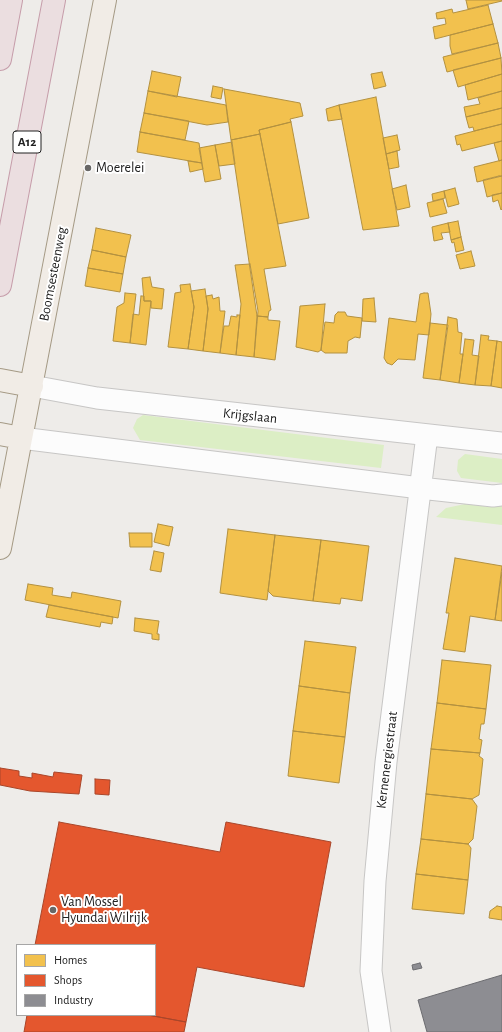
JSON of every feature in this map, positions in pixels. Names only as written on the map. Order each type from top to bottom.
[{"type":"highway","points":[[0,59],[11,0]]},
{"type":"highway","name":"A12","points":[[0,285],[54,0]]},
{"type":"main road","name":"Boomsesteenweg","points":[[0,548],[105,0]]},
{"type":"main road","name":"Krijgslaan","points":[[0,380],[32,386]]},
{"type":"main road","points":[[0,434],[21,438]]},
{"type":"street","name":"Krijgslaan","points":[[32,386],[79,396],[502,443]]},
{"type":"street","name":"Kernenergiestraat","points":[[380,1032],[371,971],[375,881],[386,762],[427,434]]},
{"type":"street","points":[[21,438],[420,488],[493,496],[502,495]]},
{"type":"green space","points":[[143,415],[384,445],[381,468],[140,440],[133,428],[137,419]]},
{"type":"green space","points":[[465,454],[502,459],[502,483],[461,478],[457,471],[458,460]]},
{"type":"green space","points":[[502,503],[502,525],[436,517],[446,508],[465,504],[490,507]]},
{"type":"building: Homes","points":[[466,0],[502,0],[502,1],[468,9]]},
{"type":"building: Homes","points":[[488,5],[493,24],[435,39],[433,27],[446,24],[445,18],[437,19],[436,13],[452,9],[453,13]]},
{"type":"building: Homes","points":[[493,24],[498,43],[452,54],[450,35]]},
{"type":"building: Homes","points":[[498,43],[501,58],[447,72],[443,57]]},
{"type":"building: Homes","points":[[501,58],[502,74],[458,87],[453,70]]},
{"type":"building: Homes","points":[[152,71],[181,77],[177,97],[148,91]]},
{"type":"building: Homes","points":[[382,72],[386,86],[374,89],[371,74]]},
{"type":"building: Homes","points":[[502,74],[502,91],[468,100],[465,85]]},
{"type":"building: Homes","points":[[213,86],[223,88],[221,99],[211,97]]},
{"type":"building: Homes","points":[[224,89],[300,103],[303,116],[290,119],[291,122],[259,130],[260,134],[231,140]]},
{"type":"building: Homes","points":[[148,91],[226,105],[228,122],[207,125],[144,113]]},
{"type":"building: Homes","points":[[502,91],[502,108],[466,117],[464,107],[480,104],[478,98]]},
{"type":"building: Homes","points":[[376,97],[399,226],[363,230],[339,105]]},
{"type":"building: Homes","points":[[339,105],[342,119],[328,121],[326,109]]},
{"type":"building: Homes","points":[[502,108],[502,124],[474,131],[473,127],[469,128],[466,117]]},
{"type":"building: Homes","points":[[144,113],[189,121],[185,140],[140,132]]},
{"type":"building: Homes","points":[[291,122],[309,218],[278,224],[259,130]]},
{"type":"building: Homes","points":[[502,124],[502,141],[462,151],[460,144],[457,145],[455,136]]},
{"type":"building: Homes","points":[[140,132],[199,143],[202,163],[137,152]]},
{"type":"building: Homes","points":[[260,134],[286,266],[264,269],[271,310],[269,311],[268,317],[257,316],[231,140]]},
{"type":"building: Homes","points":[[397,135],[400,150],[386,154],[383,138]]},
{"type":"building: Homes","points":[[502,141],[502,160],[499,161],[494,143]]},
{"type":"building: Homes","points":[[232,142],[235,164],[219,166],[215,145]]},
{"type":"building: Homes","points":[[215,145],[221,179],[205,182],[199,148]]},
{"type":"building: Homes","points":[[397,151],[399,167],[389,169],[386,154]]},
{"type":"building: Homes","points":[[502,160],[502,176],[477,182],[474,167]]},
{"type":"building: Homes","points":[[188,161],[202,163],[203,169],[190,172]]},
{"type":"building: Homes","points":[[502,176],[502,193],[487,197],[483,180]]},
{"type":"building: Homes","points":[[406,185],[410,207],[397,210],[392,189]]},
{"type":"building: Homes","points":[[455,188],[459,204],[448,207],[444,191]]},
{"type":"building: Homes","points":[[444,191],[445,198],[433,201],[432,194]]},
{"type":"building: Homes","points":[[502,193],[501,210],[498,200],[493,202],[492,195]]},
{"type":"building: Homes","points":[[443,199],[447,213],[430,217],[427,203]]},
{"type":"building: Homes","points":[[458,221],[461,237],[451,240],[448,223]]},
{"type":"building: Homes","points":[[448,223],[450,232],[441,233],[443,239],[434,241],[432,227]]},
{"type":"building: Homes","points":[[96,228],[131,235],[126,257],[92,250]]},
{"type":"building: Homes","points":[[461,237],[464,250],[456,252],[454,242],[452,243],[451,240]]},
{"type":"building: Homes","points":[[92,250],[126,257],[123,274],[88,268]]},
{"type":"building: Homes","points":[[471,251],[475,266],[460,269],[456,255]]},
{"type":"building: Homes","points":[[250,264],[258,311],[254,357],[236,355],[241,304],[235,265]]},
{"type":"building: Homes","points":[[88,268],[123,274],[120,292],[85,286]]},
{"type":"building: Homes","points":[[150,277],[152,287],[164,289],[162,309],[151,308],[151,301],[144,301],[142,278]]},
{"type":"building: Homes","points":[[190,284],[194,307],[188,349],[168,347],[175,293],[181,292],[180,285]]},
{"type":"building: Homes","points":[[205,289],[208,309],[203,351],[188,349],[194,307],[191,291]]},
{"type":"building: Homes","points":[[125,293],[136,294],[130,343],[113,341],[117,307],[124,303]]},
{"type":"building: Homes","points":[[428,293],[431,314],[429,335],[418,334],[415,360],[398,359],[392,365],[387,363],[384,358],[389,318],[416,322],[420,294]]},
{"type":"building: Homes","points":[[212,295],[213,299],[219,297],[220,311],[225,311],[220,353],[203,351],[208,309],[206,296]]},
{"type":"building: Homes","points":[[141,296],[144,296],[144,301],[151,301],[146,345],[130,343],[133,314],[139,315]]},
{"type":"building: Homes","points":[[374,298],[376,322],[362,321],[363,299]]},
{"type":"building: Homes","points":[[325,304],[321,350],[318,352],[296,347],[300,306]]},
{"type":"building: Homes","points":[[338,312],[345,312],[347,316],[362,318],[360,338],[355,337],[348,341],[347,353],[325,353],[321,350],[325,322],[334,323],[335,315]]},
{"type":"building: Homes","points":[[237,315],[240,315],[236,355],[220,353],[224,326],[229,326],[231,316],[237,317]]},
{"type":"building: Homes","points":[[257,316],[268,317],[268,320],[280,321],[275,360],[254,357]]},
{"type":"building: Homes","points":[[448,317],[457,319],[458,332],[462,333],[460,354],[463,354],[459,383],[440,380]]},
{"type":"building: Homes","points":[[430,323],[448,325],[440,380],[423,378]]},
{"type":"building: Homes","points":[[481,335],[489,336],[488,340],[497,341],[491,386],[475,385]]},
{"type":"building: Homes","points":[[465,339],[474,340],[472,355],[479,356],[475,385],[459,383]]},
{"type":"building: Homes","points":[[497,341],[502,342],[502,388],[491,386]]},
{"type":"building: Homes","points":[[158,524],[173,527],[169,546],[154,542]]},
{"type":"building: Homes","points":[[228,529],[275,535],[267,600],[220,593]]},
{"type":"building: Homes","points":[[129,533],[152,533],[152,547],[130,547]]},
{"type":"building: Homes","points":[[275,535],[321,540],[313,601],[273,596],[268,591]]},
{"type":"building: Homes","points":[[321,540],[369,546],[362,601],[341,598],[340,604],[313,601]]},
{"type":"building: Homes","points":[[154,551],[164,553],[161,572],[150,570]]},
{"type":"building: Homes","points":[[455,558],[502,566],[495,620],[470,616],[465,652],[443,649],[449,613],[446,613]]},
{"type":"building: Homes","points":[[502,572],[502,621],[495,620]]},
{"type":"building: Homes","points":[[28,584],[53,588],[52,595],[71,598],[72,592],[121,601],[118,618],[25,600]]},
{"type":"building: Homes","points":[[49,605],[113,617],[112,624],[101,622],[100,627],[46,617]]},
{"type":"building: Homes","points":[[135,618],[159,621],[157,634],[159,634],[159,640],[152,639],[152,634],[134,631]]},
{"type":"building: Homes","points":[[305,641],[356,647],[350,693],[299,686]]},
{"type":"building: Homes","points":[[442,660],[491,665],[486,709],[437,703]]},
{"type":"building: Homes","points":[[299,686],[350,693],[345,737],[293,731]]},
{"type":"building: Homes","points":[[437,703],[486,709],[484,724],[481,724],[479,739],[482,740],[480,753],[431,749]]},
{"type":"building: Homes","points":[[293,731],[345,737],[339,783],[288,776]]},
{"type":"building: Homes","points":[[431,749],[480,753],[479,756],[483,759],[479,795],[472,799],[426,794]]},
{"type":"building: Homes","points":[[426,794],[472,799],[477,806],[473,839],[468,844],[421,839]]},
{"type":"building: Homes","points":[[421,839],[468,844],[471,848],[468,880],[416,874]]},
{"type":"building: Homes","points":[[416,874],[468,880],[464,914],[412,909]]},
{"type":"building: Homes","points":[[497,906],[502,907],[502,920],[489,918],[490,911]]},
{"type":"building: Shops","points":[[0,768],[19,771],[19,776],[32,778],[32,773],[53,777],[54,772],[82,775],[79,794],[30,791],[0,785]]},
{"type":"building: Shops","points":[[95,779],[110,780],[109,795],[95,794]]},
{"type":"building: Shops","points":[[59,822],[220,852],[226,822],[331,842],[304,987],[197,967],[186,1022],[153,1016],[156,1016],[156,944],[35,944]]},
{"type":"building: Shops","points":[[27,1016],[153,1016],[186,1022],[184,1032],[24,1032]]},
{"type":"building: Industry","points":[[420,963],[422,968],[413,970],[412,965]]},
{"type":"building: Industry","points":[[502,975],[502,1032],[427,1032],[418,1000]]},
{"type":"place","name":"Moerelei","points":[[88,168]]},
{"type":"place","name":"Van Mossel Hyundai Wilrijk","points":[[53,910]]}]
